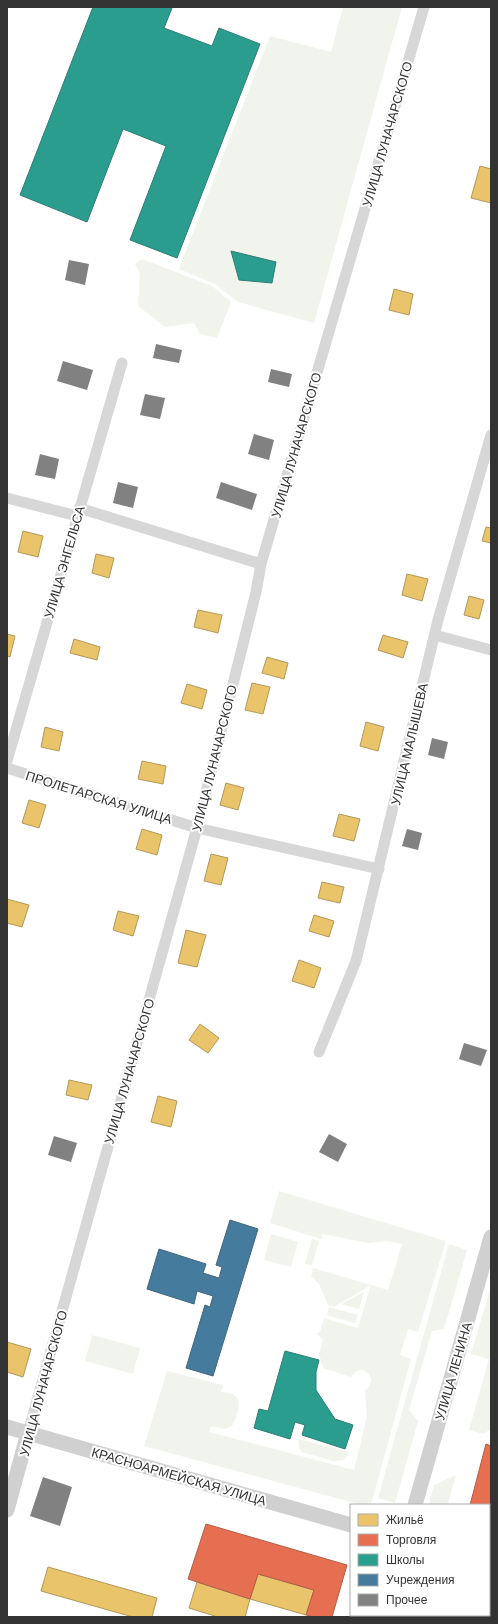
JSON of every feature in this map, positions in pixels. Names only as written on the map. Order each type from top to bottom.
[{"type":"street","name":"УЛИЦА ЛУНАЧАРСКОГО","points":[[7,1510],[197,828],[256,592],[261,564],[424,7]]},
{"type":"street","name":"УЛИЦА ЭНГЕЛЬСА","points":[[7,761],[122,363]]},
{"type":"street","name":"УЛИЦА МАЛЫШЕВА","points":[[320,1052],[356,961],[435,635],[491,435]]},
{"type":"street","points":[[7,498],[78,512],[261,564]]},
{"type":"street","points":[[435,635],[491,650]]},
{"type":"street","name":"ПРОЛЕТАРСКАЯ УЛИЦА","points":[[7,768],[197,828],[379,870]]},
{"type":"street","name":"УЛИЦА ЛЕНИНА","points":[[415,1504],[491,1237]]},
{"type":"street","name":"КРАСНОАРМЕЙСКАЯ УЛИЦА","points":[[7,1427],[350,1525]]},
{"type":"shaded area","points":[[343,7],[402,7],[314,323],[238,302],[215,284],[179,269],[270,36],[331,52]]},
{"type":"shaded area","points":[[142,259],[212,286],[231,302],[217,338],[200,334],[194,323],[165,327],[138,306],[140,274],[135,264]]},
{"type":"shaded area","points":[[279,1191],[446,1241],[418,1332],[408,1329],[400,1355],[411,1359],[371,1504],[358,1504],[144,1446],[167,1371],[223,1385],[221,1392],[237,1397],[239,1405],[232,1426],[224,1429],[211,1426],[209,1432],[354,1470],[367,1417],[365,1390],[371,1381],[370,1377],[368,1373],[360,1370],[355,1372],[351,1377],[323,1368],[319,1354],[323,1340],[317,1334],[320,1332],[324,1318],[358,1328],[371,1285],[388,1290],[402,1244],[387,1241],[368,1243],[323,1234],[321,1239],[270,1223]]},
{"type":"shaded area","points":[[271,1234],[298,1242],[291,1267],[264,1260]]},
{"type":"shaded area","points":[[312,1239],[319,1241],[312,1265],[305,1264]]},
{"type":"shaded area","points":[[449,1244],[467,1250],[444,1329],[432,1331],[409,1410],[418,1421],[395,1503],[378,1498]]},
{"type":"shaded area","points":[[313,1268],[371,1285],[334,1307],[328,1305],[319,1284],[311,1276]]},
{"type":"shaded area","points":[[491,1286],[491,1429],[483,1434],[469,1430],[489,1359],[471,1354]]},
{"type":"shaded area","points":[[364,1292],[359,1309],[341,1304]]},
{"type":"shaded area","points":[[329,1307],[358,1315],[355,1323],[327,1315]]},
{"type":"shaded area","points":[[92,1335],[140,1348],[133,1374],[85,1361]]},
{"type":"shaded area","points":[[298,1439],[350,1452],[344,1460],[334,1461],[302,1452],[299,1448]]},
{"type":"shaded area","points":[[456,1475],[448,1504],[428,1504],[434,1485]]},
{"type":"building: Жильё","points":[[480,166],[491,169],[491,203],[471,198]]},
{"type":"building: Жильё","points":[[394,289],[413,294],[409,315],[389,310]]},
{"type":"building: Жильё","points":[[486,527],[491,528],[491,543],[482,541]]},
{"type":"building: Жильё","points":[[23,531],[43,536],[38,557],[18,552]]},
{"type":"building: Жильё","points":[[96,554],[114,558],[109,578],[92,573]]},
{"type":"building: Жильё","points":[[407,574],[428,579],[422,601],[402,595]]},
{"type":"building: Жильё","points":[[469,596],[484,600],[479,619],[464,615]]},
{"type":"building: Жильё","points":[[198,610],[222,615],[218,633],[194,627]]},
{"type":"building: Жильё","points":[[7,634],[15,636],[10,657],[7,656]]},
{"type":"building: Жильё","points":[[383,635],[408,642],[403,658],[378,650]]},
{"type":"building: Жильё","points":[[74,639],[100,647],[97,660],[70,653]]},
{"type":"building: Жильё","points":[[267,657],[288,663],[284,679],[262,673]]},
{"type":"building: Жильё","points":[[252,683],[270,687],[263,714],[245,710]]},
{"type":"building: Жильё","points":[[187,684],[207,690],[202,709],[181,703]]},
{"type":"building: Жильё","points":[[366,722],[384,727],[378,751],[360,746]]},
{"type":"building: Жильё","points":[[45,727],[63,732],[59,751],[41,747]]},
{"type":"building: Жильё","points":[[142,761],[166,766],[163,784],[138,779]]},
{"type":"building: Жильё","points":[[226,783],[244,788],[238,810],[220,805]]},
{"type":"building: Жильё","points":[[29,800],[46,805],[39,828],[22,823]]},
{"type":"building: Жильё","points":[[339,814],[360,819],[354,841],[333,836]]},
{"type":"building: Жильё","points":[[142,829],[162,835],[157,855],[136,849]]},
{"type":"building: Жильё","points":[[211,854],[228,858],[221,885],[204,881]]},
{"type":"building: Жильё","points":[[322,882],[344,887],[340,903],[318,898]]},
{"type":"building: Жильё","points":[[7,899],[29,905],[22,927],[7,923]]},
{"type":"building: Жильё","points":[[118,911],[139,916],[133,936],[113,930]]},
{"type":"building: Жильё","points":[[314,915],[334,921],[329,937],[309,931]]},
{"type":"building: Жильё","points":[[186,930],[206,935],[197,967],[178,963]]},
{"type":"building: Жильё","points":[[299,960],[321,968],[314,988],[292,981]]},
{"type":"building: Жильё","points":[[200,1024],[219,1038],[208,1053],[189,1040]]},
{"type":"building: Жильё","points":[[69,1080],[92,1085],[88,1100],[66,1095]]},
{"type":"building: Жильё","points":[[158,1096],[177,1101],[171,1127],[151,1122]]},
{"type":"building: Жильё","points":[[7,1342],[31,1349],[23,1377],[7,1372]]},
{"type":"building: Жильё","points":[[48,1567],[157,1598],[152,1617],[133,1617],[41,1591]]},
{"type":"building: Жильё","points":[[258,1574],[314,1590],[306,1615],[250,1599]]},
{"type":"building: Жильё","points":[[197,1582],[250,1599],[245,1617],[218,1617],[189,1608]]},
{"type":"building: Торговля","points":[[486,1444],[491,1446],[491,1516],[490,1504],[470,1504]]},
{"type":"building: Торговля","points":[[206,1524],[347,1565],[332,1617],[315,1617],[306,1615],[314,1590],[258,1574],[250,1599],[188,1579]]},
{"type":"building: Торговля","points":[[491,1601],[491,1617],[457,1617],[490,1616]]},
{"type":"building: Школы","points":[[93,7],[168,7],[172,8],[164,28],[212,46],[219,28],[260,44],[177,258],[130,240],[166,146],[123,129],[87,222],[20,195]]},
{"type":"building: Школы","points":[[231,251],[276,262],[272,283],[239,280]]},
{"type":"building: Школы","points":[[285,1351],[319,1360],[316,1372],[316,1390],[335,1419],[353,1425],[345,1449],[302,1435],[305,1425],[295,1422],[290,1439],[254,1428],[259,1409],[268,1411]]},
{"type":"building: Учреждения","points":[[230,1220],[258,1229],[213,1376],[186,1368],[205,1305],[210,1307],[213,1296],[197,1291],[194,1304],[147,1289],[159,1249],[206,1264],[203,1273],[219,1278],[222,1267],[216,1265]]},
{"type":"building: Прочее","points":[[69,260],[89,264],[85,285],[65,280]]},
{"type":"building: Прочее","points":[[156,344],[182,350],[179,363],[153,358]]},
{"type":"building: Прочее","points":[[63,361],[93,370],[87,390],[57,381]]},
{"type":"building: Прочее","points":[[271,369],[292,374],[289,387],[268,382]]},
{"type":"building: Прочее","points":[[145,394],[165,398],[160,419],[140,415]]},
{"type":"building: Прочее","points":[[254,434],[274,440],[269,460],[248,454]]},
{"type":"building: Прочее","points":[[40,454],[59,459],[55,479],[35,475]]},
{"type":"building: Прочее","points":[[118,482],[138,487],[133,508],[113,503]]},
{"type":"building: Прочее","points":[[221,482],[257,494],[252,510],[216,498]]},
{"type":"building: Прочее","points":[[432,738],[448,742],[444,759],[428,755]]},
{"type":"building: Прочее","points":[[407,829],[422,833],[418,850],[402,846]]},
{"type":"building: Прочее","points":[[464,1043],[487,1050],[481,1066],[459,1059]]},
{"type":"building: Прочее","points":[[329,1134],[347,1144],[338,1162],[319,1152]]},
{"type":"building: Прочее","points":[[54,1136],[77,1143],[71,1162],[48,1155]]},
{"type":"building: Прочее","points":[[43,1477],[72,1487],[60,1526],[30,1516]]}]
